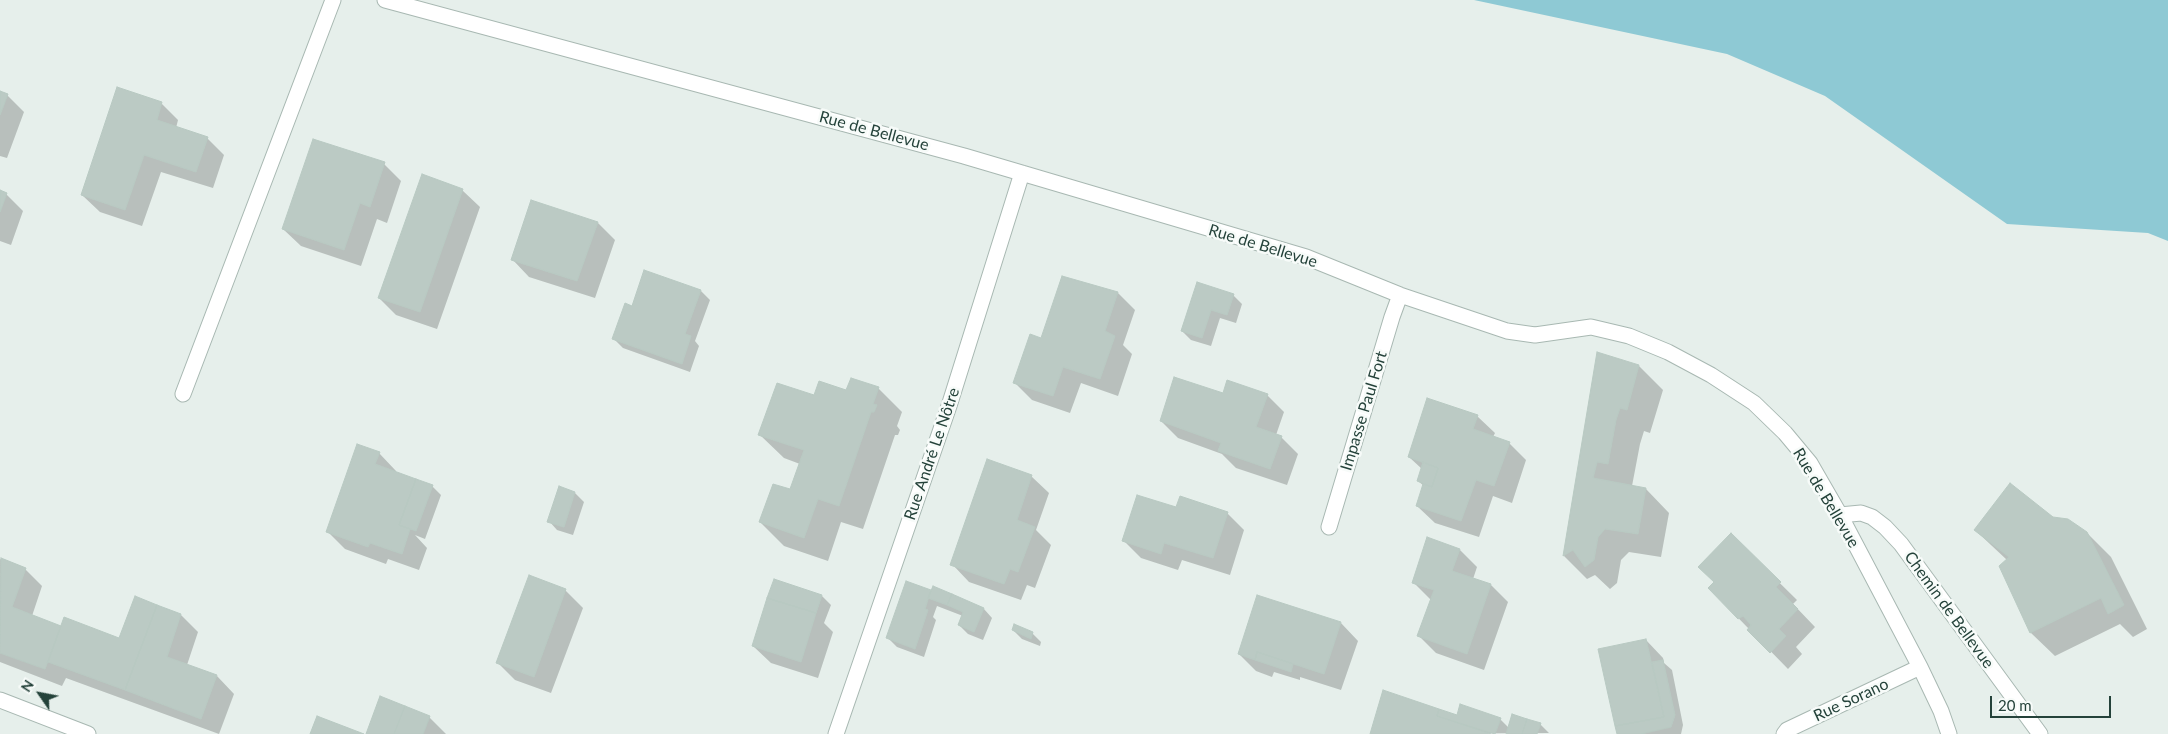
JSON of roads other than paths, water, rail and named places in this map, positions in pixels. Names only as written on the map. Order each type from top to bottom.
[{"type":"street","points":[[183,394],[333,0]]},
{"type":"street","name":"Rue de Bellevue","points":[[385,0],[1022,173],[1306,257],[1400,295],[1507,331],[1535,335],[1591,327],[1629,336],[1668,352],[1711,375],[1754,403],[1785,433],[1810,463],[1840,515],[1920,667],[1941,711],[1949,734]]},
{"type":"street","name":"Rue André Le Nôtre","points":[[836,734],[949,406],[1022,173]]},
{"type":"street","name":"Impasse Paul Fort","points":[[1329,527],[1400,295]]},
{"type":"street","name":"Chemin de Bellevue","points":[[1840,515],[1860,513],[1872,517],[1885,527],[1901,544],[2040,734]]},
{"type":"street","name":"Rue Sorano","points":[[1784,734],[1788,730],[1920,667]]},
{"type":"street","points":[[0,700],[88,734]]},
{"type":"water","points":[[1474,0],[2168,0],[2168,241],[2148,233],[2007,224],[1825,96],[1727,54]]}]
